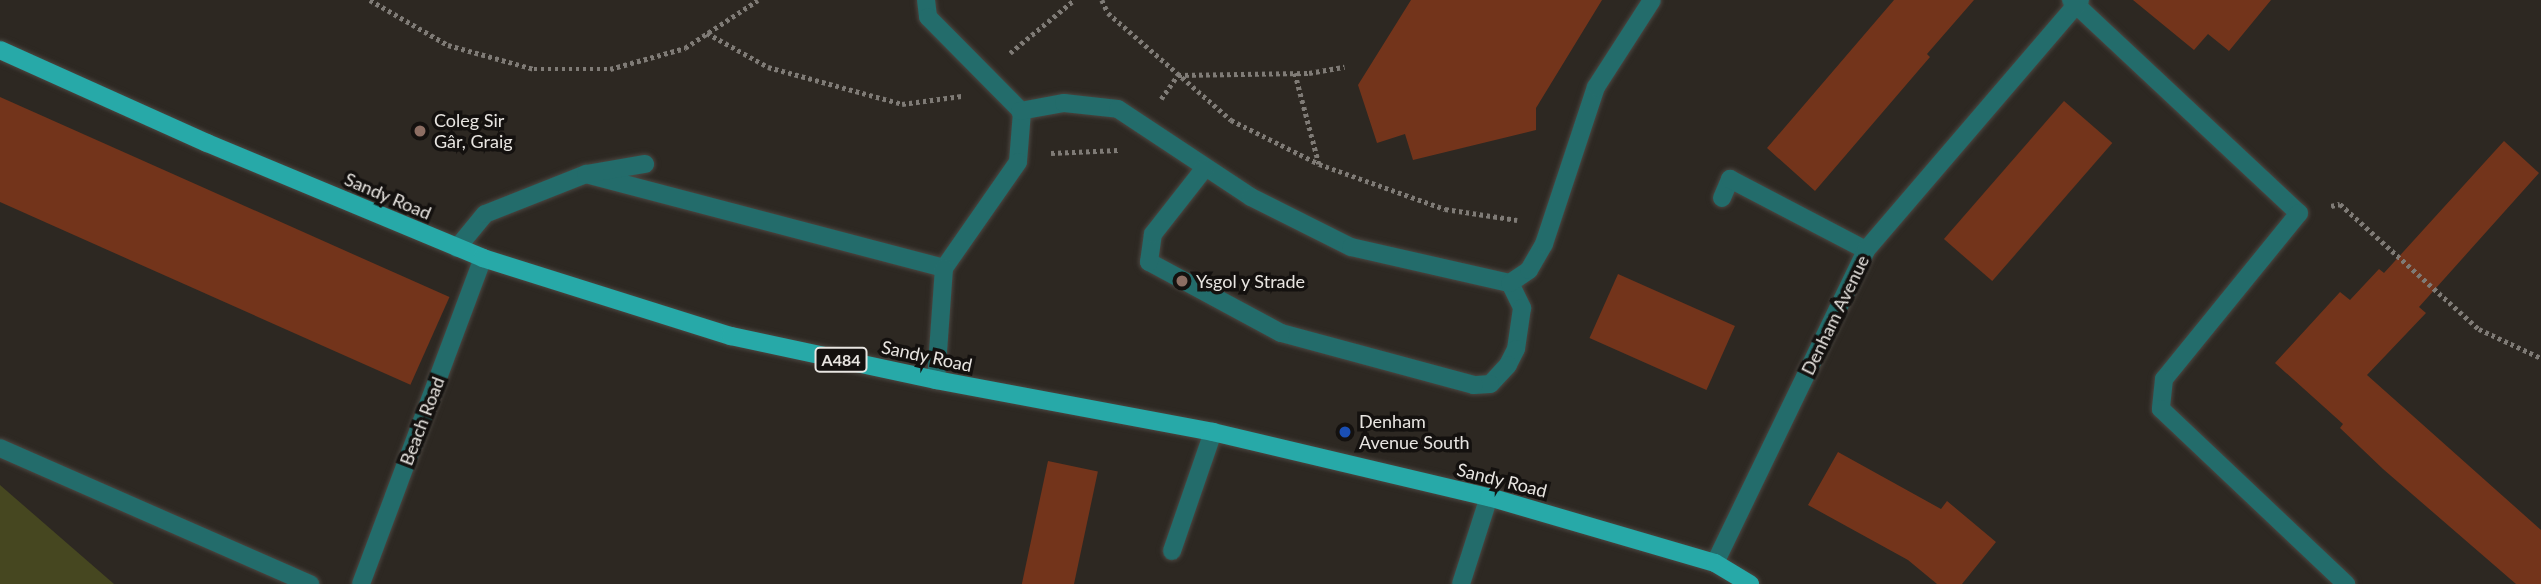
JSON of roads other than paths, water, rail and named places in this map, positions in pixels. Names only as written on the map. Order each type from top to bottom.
[{"type":"main road","name":"Sandy Road","points":[[0,50],[207,143],[457,248],[731,336],[936,380],[1213,432],[1489,497],[1715,563],[1750,584]]},
{"type":"street","points":[[926,0],[928,17],[1020,111],[1018,162],[944,268],[936,380]]},
{"type":"street","points":[[1020,111],[1064,103],[1118,109],[1203,169],[1251,197],[1351,247],[1510,284],[1530,270],[1549,225],[1596,88],[1652,0]]},
{"type":"street","points":[[2076,1],[2299,213],[2164,379],[2161,409],[2346,584]]},
{"type":"street","name":"Denham Avenue","points":[[1715,563],[1866,250],[2076,1]]},
{"type":"street","points":[[457,248],[485,214],[586,174],[645,164]]},
{"type":"street","points":[[1203,169],[1153,234],[1149,262],[1281,332],[1474,385],[1490,384],[1508,365],[1517,349],[1522,308],[1510,284]]},
{"type":"street","points":[[586,174],[944,268]]},
{"type":"street","points":[[1722,198],[1730,179],[1866,250]]},
{"type":"street","name":"Beach Road","points":[[361,584],[483,258]]},
{"type":"street","points":[[1171,551],[1213,432]]},
{"type":"street","points":[[0,448],[310,584]]},
{"type":"street","points":[[1461,584],[1489,497]]},
{"type":"place","name":"Coleg Sir Gâr, Graig","points":[[420,131]]},
{"type":"place","name":"Ysgol y Strade","points":[[1182,281]]},
{"type":"place","name":"Denham Avenue South","points":[[1345,432]]}]
